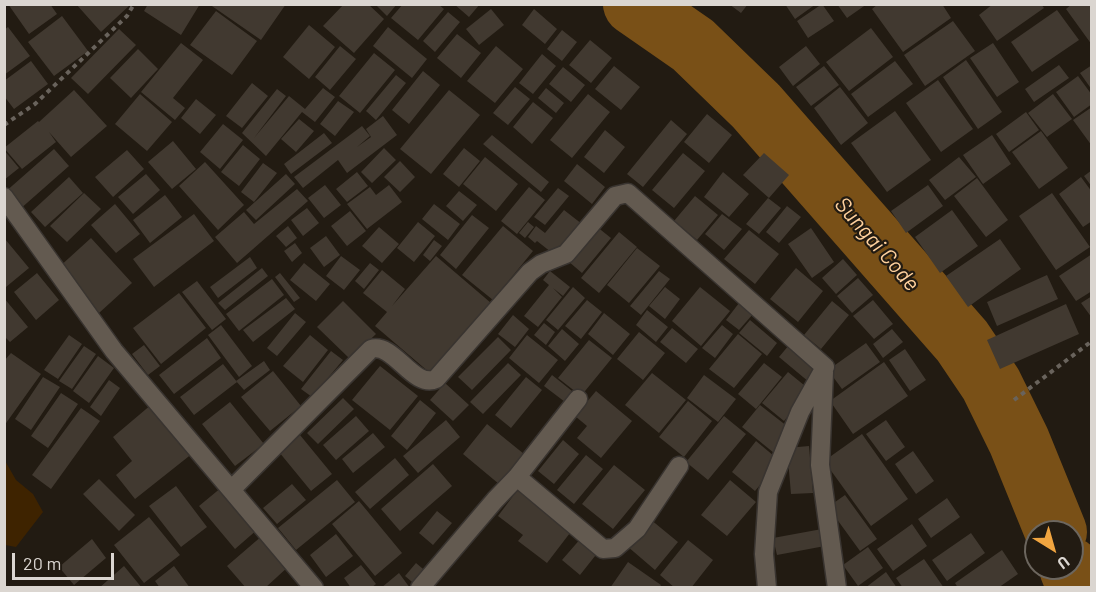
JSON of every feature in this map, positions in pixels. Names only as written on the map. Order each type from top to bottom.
[{"type":"street","points":[[232,489],[371,349],[384,351],[423,380],[436,379],[530,272],[566,254],[615,196],[628,193],[825,367]]},
{"type":"street","points":[[4,196],[114,351],[314,588]]},
{"type":"street","points":[[767,588],[764,554],[768,492],[800,412],[825,367]]},
{"type":"street","points":[[825,367],[820,465],[837,588]]},
{"type":"street","points":[[420,588],[517,477],[578,399]]},
{"type":"street","points":[[517,477],[603,549],[615,548],[636,529],[679,466]]},
{"type":"path","points":[[4,126],[35,104],[127,16],[134,4]]},
{"type":"path","points":[[1014,400],[1092,341]]},
{"type":"shaded area","points":[[4,459],[16,480],[33,494],[43,512],[16,547],[5,545]]},
{"type":"building","points":[[8,4],[50,4],[57,14],[29,34]]},
{"type":"building","points":[[76,4],[131,4],[101,32]]},
{"type":"building","points":[[148,4],[200,4],[181,35],[144,11]]},
{"type":"building","points":[[209,4],[286,4],[261,40]]},
{"type":"building","points":[[344,4],[368,4],[384,19],[354,53],[323,26]]},
{"type":"building","points":[[375,4],[397,4],[387,16]]},
{"type":"building","points":[[403,4],[438,4],[444,9],[418,40],[391,18]]},
{"type":"building","points":[[454,4],[480,4],[469,17]]},
{"type":"building","points":[[729,4],[748,4],[741,13]]},
{"type":"building","points":[[785,4],[816,4],[795,19]]},
{"type":"building","points":[[822,4],[834,21],[808,38],[797,21]]},
{"type":"building","points":[[837,4],[867,4],[847,18]]},
{"type":"building","points":[[878,4],[942,4],[951,18],[903,52],[872,9]]},
{"type":"building","points":[[993,4],[1041,4],[1044,8],[997,41],[979,15]]},
{"type":"building","points":[[1072,4],[1092,4],[1092,45],[1066,9]]},
{"type":"building","points":[[491,9],[504,25],[479,45],[466,29]]},
{"type":"building","points":[[534,9],[557,29],[545,44],[522,25]]},
{"type":"building","points":[[1057,10],[1079,40],[1032,72],[1011,42]]},
{"type":"building","points":[[216,11],[257,41],[232,75],[190,45]]},
{"type":"building","points":[[448,12],[460,22],[435,52],[423,41]]},
{"type":"building","points":[[62,16],[88,51],[54,76],[28,42]]},
{"type":"building","points":[[953,21],[975,51],[925,86],[904,55]]},
{"type":"building","points":[[309,25],[335,47],[309,79],[283,57]]},
{"type":"building","points":[[8,27],[30,56],[4,75],[4,30]]},
{"type":"building","points":[[388,27],[427,59],[412,78],[373,46]]},
{"type":"building","points":[[871,28],[893,57],[849,91],[826,62]]},
{"type":"building","points":[[119,29],[136,45],[88,94],[71,78]]},
{"type":"building","points":[[562,30],[577,42],[562,61],[547,49]]},
{"type":"building","points":[[457,34],[481,53],[461,78],[437,58]]},
{"type":"building","points":[[590,40],[612,58],[591,83],[569,65]]},
{"type":"building","points":[[181,43],[203,60],[173,98],[185,108],[175,120],[141,92]]},
{"type":"building","points":[[993,43],[1019,82],[997,97],[970,58]]},
{"type":"building","points":[[340,46],[356,59],[330,90],[315,77]]},
{"type":"building","points":[[496,46],[523,69],[495,103],[467,81]]},
{"type":"building","points":[[806,46],[820,64],[793,86],[779,67]]},
{"type":"building","points":[[138,49],[158,69],[131,98],[110,78]]},
{"type":"building","points":[[374,53],[395,70],[360,113],[339,96]]},
{"type":"building","points":[[542,54],[556,66],[533,94],[519,83]]},
{"type":"building","points":[[966,60],[1002,112],[978,129],[943,77]]},
{"type":"building","points":[[31,61],[48,84],[14,109],[4,96],[4,81]]},
{"type":"building","points":[[895,61],[913,84],[868,117],[851,94]]},
{"type":"building","points":[[1059,65],[1069,78],[1034,102],[1025,89]]},
{"type":"building","points":[[1092,65],[1092,90],[1080,73]]},
{"type":"building","points":[[614,66],[640,87],[621,110],[595,89]]},
{"type":"building","points":[[824,66],[839,85],[811,106],[796,87]]},
{"type":"building","points":[[563,67],[585,85],[571,102],[549,84]]},
{"type":"building","points":[[423,71],[440,85],[409,124],[392,110]]},
{"type":"building","points":[[396,75],[406,83],[376,120],[366,111]]},
{"type":"building","points":[[1078,76],[1092,95],[1092,104],[1074,117],[1056,92]]},
{"type":"building","points":[[938,80],[973,129],[941,152],[906,103]]},
{"type":"building","points":[[252,83],[268,96],[242,128],[226,116]]},
{"type":"building","points":[[515,87],[530,99],[508,125],[493,113]]},
{"type":"building","points":[[840,87],[868,123],[841,145],[814,108]]},
{"type":"building","points":[[323,88],[335,97],[315,122],[302,112],[266,156],[242,133],[277,89],[286,96],[254,138],[289,96],[305,109]]},
{"type":"building","points":[[546,88],[564,103],[556,113],[538,98]]},
{"type":"building","points":[[74,90],[107,126],[71,157],[49,132],[56,142],[22,169],[4,148],[39,122]]},
{"type":"building","points":[[449,90],[480,115],[431,174],[400,149]]},
{"type":"building","points":[[140,94],[172,122],[147,151],[115,124]]},
{"type":"building","points":[[588,94],[610,112],[572,158],[550,140]]},
{"type":"building","points":[[1053,94],[1072,119],[1047,137],[1028,113]]},
{"type":"building","points":[[196,99],[216,115],[200,134],[181,118]]},
{"type":"building","points":[[338,101],[354,112],[335,136],[320,124]]},
{"type":"building","points":[[533,102],[553,118],[532,144],[513,127]]},
{"type":"building","points":[[1092,107],[1092,146],[1073,120]]},
{"type":"building","points":[[895,111],[931,160],[887,192],[851,143]]},
{"type":"building","points":[[1026,112],[1039,130],[1009,152],[996,134]]},
{"type":"building","points":[[707,114],[732,135],[709,163],[684,142]]},
{"type":"building","points":[[383,116],[397,135],[347,173],[338,160],[303,188],[294,177],[362,126],[370,136],[357,147],[371,137],[366,129]]},
{"type":"building","points":[[299,119],[314,131],[296,152],[281,139]]},
{"type":"building","points":[[671,120],[687,134],[643,187],[627,174]]},
{"type":"building","points":[[223,124],[243,140],[220,169],[200,152]]},
{"type":"building","points":[[605,130],[625,147],[604,173],[584,157]]},
{"type":"building","points":[[1041,131],[1068,168],[1039,189],[1012,152]]},
{"type":"building","points":[[324,133],[332,143],[291,174],[284,164]]},
{"type":"building","points":[[492,135],[549,182],[541,192],[483,144]]},
{"type":"building","points":[[992,135],[1011,164],[983,184],[963,155]]},
{"type":"building","points":[[173,141],[196,169],[172,189],[148,162]]},
{"type":"building","points":[[243,145],[260,159],[239,186],[221,172]]},
{"type":"building","points":[[384,148],[396,160],[372,183],[361,172]]},
{"type":"building","points":[[464,148],[480,161],[459,187],[443,174]]},
{"type":"building","points":[[54,149],[69,166],[19,210],[4,193]]},
{"type":"building","points":[[4,150],[19,168],[4,180]]},
{"type":"building","points":[[127,150],[144,169],[113,197],[95,177]]},
{"type":"building","points":[[683,153],[705,171],[674,208],[652,190]]},
{"type":"building","points":[[764,153],[789,175],[769,198],[743,175]]},
{"type":"building","points":[[485,157],[518,184],[496,211],[463,184]]},
{"type":"building","points":[[959,157],[976,177],[945,200],[929,180]]},
{"type":"building","points":[[400,161],[415,177],[400,192],[384,177]]},
{"type":"building","points":[[205,162],[244,205],[218,230],[179,186]]},
{"type":"building","points":[[263,163],[277,173],[254,202],[241,192]]},
{"type":"building","points":[[577,164],[605,187],[592,204],[564,181]]},
{"type":"building","points":[[1092,170],[1092,187],[1084,176]]},
{"type":"building","points":[[357,172],[368,186],[347,202],[336,189]]},
{"type":"building","points":[[723,172],[749,194],[729,217],[704,197]]},
{"type":"building","points":[[146,174],[160,190],[133,214],[118,197]]},
{"type":"building","points":[[286,174],[295,184],[256,220],[246,210]]},
{"type":"building","points":[[69,177],[83,193],[45,227],[31,212]]},
{"type":"building","points":[[1081,177],[1092,192],[1092,221],[1083,227],[1059,194]]},
{"type":"building","points":[[977,178],[1008,220],[986,237],[954,196]]},
{"type":"building","points":[[325,185],[341,205],[324,218],[308,198]]},
{"type":"building","points":[[389,185],[402,202],[367,229],[347,204],[370,187],[376,195]]},
{"type":"building","points":[[928,185],[943,206],[906,233],[891,211]]},
{"type":"building","points":[[529,187],[545,200],[517,234],[501,221]]},
{"type":"building","points":[[558,188],[569,196],[545,225],[534,217]]},
{"type":"building","points":[[297,189],[308,201],[237,263],[215,237],[244,212],[254,224]]},
{"type":"building","points":[[459,191],[477,205],[463,221],[446,206]]},
{"type":"building","points":[[84,193],[101,209],[67,242],[50,226]]},
{"type":"building","points":[[1052,193],[1090,247],[1056,270],[1019,216]]},
{"type":"building","points":[[165,195],[182,217],[150,243],[133,220]]},
{"type":"building","points":[[695,196],[718,215],[697,240],[674,221]]},
{"type":"building","points":[[768,198],[781,208],[759,234],[746,224]]},
{"type":"building","points":[[115,204],[140,234],[116,253],[91,225]]},
{"type":"building","points":[[434,204],[460,224],[448,240],[422,219]]},
{"type":"building","points":[[787,206],[801,217],[779,243],[766,232]]},
{"type":"building","points":[[307,208],[319,223],[303,236],[291,220]]},
{"type":"building","points":[[564,210],[582,224],[556,256],[528,237],[536,226],[545,233]]},
{"type":"building","points":[[952,210],[978,246],[940,273],[915,237]]},
{"type":"building","points":[[350,211],[366,231],[347,246],[331,226]]},
{"type":"building","points":[[194,214],[214,241],[154,287],[133,259]]},
{"type":"building","points":[[722,214],[742,229],[724,250],[705,234]]},
{"type":"building","points":[[472,215],[489,228],[456,269],[440,255]]},
{"type":"building","points":[[418,222],[435,236],[414,262],[397,248]]},
{"type":"building","points":[[528,222],[534,227],[525,238],[519,233]]},
{"type":"building","points":[[288,226],[297,238],[286,247],[276,236]]},
{"type":"building","points":[[503,226],[533,251],[493,300],[462,275]]},
{"type":"building","points":[[596,226],[611,238],[582,273],[568,261]]},
{"type":"building","points":[[379,227],[399,244],[382,263],[362,246]]},
{"type":"building","points":[[811,228],[834,262],[812,278],[788,244]]},
{"type":"building","points":[[749,230],[779,254],[755,284],[724,259]]},
{"type":"building","points":[[619,232],[637,247],[599,293],[581,278]]},
{"type":"building","points":[[326,236],[340,255],[324,267],[310,248]]},
{"type":"building","points":[[91,238],[132,283],[99,313],[58,268]]},
{"type":"building","points":[[5,239],[29,268],[6,287],[5,285]]},
{"type":"building","points":[[1000,239],[1021,269],[968,307],[946,276]]},
{"type":"building","points":[[434,240],[442,246],[430,261],[423,255]]},
{"type":"building","points":[[295,243],[302,253],[292,262],[284,251]]},
{"type":"building","points":[[637,248],[660,266],[629,303],[607,285]]},
{"type":"building","points":[[1092,254],[1092,291],[1076,301],[1059,276]]},
{"type":"building","points":[[341,256],[360,270],[344,290],[326,276]]},
{"type":"building","points":[[436,256],[491,303],[430,373],[375,326],[387,312],[363,293],[382,270],[405,289],[392,306]]},
{"type":"building","points":[[250,257],[257,268],[218,298],[210,287]]},
{"type":"building","points":[[843,259],[857,275],[836,294],[822,278]]},
{"type":"building","points":[[304,263],[330,284],[316,301],[290,280]]},
{"type":"building","points":[[370,263],[379,270],[364,289],[355,281]]},
{"type":"building","points":[[262,268],[268,276],[225,310],[218,303]]},
{"type":"building","points":[[796,268],[823,291],[798,322],[770,299]]},
{"type":"building","points":[[550,271],[570,287],[563,296],[553,288],[562,297],[538,327],[524,316],[549,285],[543,280]]},
{"type":"building","points":[[659,271],[670,279],[641,315],[630,306]]},
{"type":"building","points":[[37,273],[59,300],[36,320],[14,292]]},
{"type":"building","points":[[280,273],[300,298],[294,302],[275,277]]},
{"type":"building","points":[[1047,275],[1058,299],[997,326],[987,302]]},
{"type":"building","points":[[858,278],[873,295],[852,313],[837,296]]},
{"type":"building","points":[[272,279],[284,295],[239,331],[226,314]]},
{"type":"building","points":[[197,281],[226,319],[212,330],[182,292]]},
{"type":"building","points":[[573,287],[585,298],[558,330],[546,320]]},
{"type":"building","points":[[665,287],[680,299],[665,319],[649,306]]},
{"type":"building","points":[[700,287],[730,311],[701,346],[672,321]]},
{"type":"building","points":[[179,293],[206,328],[161,364],[133,328]]},
{"type":"building","points":[[1092,296],[1092,318],[1081,303]]},
{"type":"building","points":[[4,298],[28,327],[10,342],[4,336]]},
{"type":"building","points":[[286,298],[295,309],[253,342],[243,330]]},
{"type":"building","points":[[587,300],[602,312],[581,339],[565,326]]},
{"type":"building","points":[[873,300],[893,324],[874,339],[853,316]]},
{"type":"building","points":[[343,301],[376,334],[350,359],[317,327]]},
{"type":"building","points":[[832,301],[849,315],[821,349],[804,335]]},
{"type":"building","points":[[739,303],[753,314],[739,330],[726,320]]},
{"type":"building","points":[[1066,304],[1079,334],[1000,369],[987,340]]},
{"type":"building","points":[[647,310],[668,327],[656,342],[636,325]]},
{"type":"building","points":[[295,313],[306,322],[277,356],[267,348]]},
{"type":"building","points":[[604,313],[630,334],[613,355],[588,334]]},
{"type":"building","points":[[513,315],[529,329],[515,347],[498,334]]},
{"type":"building","points":[[750,320],[777,343],[767,356],[739,333]]},
{"type":"building","points":[[544,323],[555,332],[546,345],[534,335]]},
{"type":"building","points":[[221,325],[252,366],[239,377],[208,335]]},
{"type":"building","points":[[722,325],[733,334],[715,358],[702,348]]},
{"type":"building","points":[[672,328],[698,349],[686,363],[660,342]]},
{"type":"building","points":[[562,329],[579,344],[565,361],[548,346]]},
{"type":"building","points":[[892,329],[903,342],[883,358],[873,344]]},
{"type":"building","points":[[639,332],[665,353],[643,380],[617,359]]},
{"type":"building","points":[[738,334],[762,354],[734,388],[709,369]]},
{"type":"building","points":[[69,335],[82,344],[58,379],[44,370]]},
{"type":"building","points":[[310,335],[328,350],[303,382],[283,366]]},
{"type":"building","points":[[527,335],[558,360],[539,383],[509,358]]},
{"type":"building","points":[[498,337],[511,350],[472,390],[458,377]]},
{"type":"building","points":[[207,338],[221,358],[174,394],[159,375]]},
{"type":"building","points":[[589,340],[612,358],[581,396],[558,378]]},
{"type":"building","points":[[866,343],[880,362],[842,389],[828,370]]},
{"type":"building","points":[[144,345],[160,366],[148,375],[132,354]]},
{"type":"building","points":[[789,345],[819,370],[809,382],[779,357]]},
{"type":"building","points":[[84,346],[96,354],[72,389],[59,381]]},
{"type":"building","points":[[905,349],[926,380],[910,391],[889,360]]},
{"type":"building","points":[[331,351],[343,360],[312,397],[301,389]]},
{"type":"building","points":[[11,353],[41,374],[4,426],[4,361]]},
{"type":"building","points":[[98,356],[114,368],[89,403],[73,391]]},
{"type":"building","points":[[264,361],[270,370],[244,390],[236,381]]},
{"type":"building","points":[[884,362],[908,396],[853,434],[830,401]]},
{"type":"building","points":[[508,363],[521,375],[483,414],[470,402]]},
{"type":"building","points":[[764,363],[782,377],[756,409],[738,394]]},
{"type":"building","points":[[223,364],[237,382],[194,415],[180,397]]},
{"type":"building","points":[[380,366],[418,396],[390,430],[352,400]]},
{"type":"building","points":[[273,371],[301,406],[270,431],[241,397]]},
{"type":"building","points":[[788,372],[810,390],[784,421],[762,403]]},
{"type":"building","points":[[652,373],[686,400],[659,433],[625,405]]},
{"type":"building","points":[[552,375],[572,391],[565,402],[544,386]]},
{"type":"building","points":[[704,375],[736,399],[718,422],[687,398]]},
{"type":"building","points":[[43,377],[60,387],[31,430],[15,419]]},
{"type":"building","points":[[526,377],[542,390],[511,428],[495,415]]},
{"type":"building","points":[[109,380],[120,388],[101,416],[90,407]]},
{"type":"building","points":[[445,383],[469,405],[453,421],[430,400]]},
{"type":"building","points":[[596,391],[632,421],[601,458],[577,438],[587,426],[575,416]]},
{"type":"building","points":[[61,393],[78,404],[48,448],[31,436]]},
{"type":"building","points":[[343,398],[354,409],[318,444],[307,433]]},
{"type":"building","points":[[420,400],[436,413],[407,450],[391,436]]},
{"type":"building","points":[[688,401],[712,421],[684,457],[659,437]]},
{"type":"building","points":[[230,402],[264,444],[235,466],[202,424]]},
{"type":"building","points":[[152,404],[193,453],[135,499],[116,475],[132,461],[113,437]]},
{"type":"building","points":[[760,405],[792,430],[774,453],[742,427]]},
{"type":"building","points":[[81,408],[100,421],[51,489],[32,475]]},
{"type":"building","points":[[356,416],[369,431],[336,460],[323,445]]},
{"type":"building","points":[[724,416],[746,434],[708,480],[686,462]]},
{"type":"building","points":[[446,420],[460,437],[418,473],[403,456]]},
{"type":"building","points":[[886,420],[905,447],[886,461],[866,434]]},
{"type":"building","points":[[487,424],[524,454],[499,484],[463,454]]},
{"type":"building","points":[[373,433],[385,447],[353,473],[342,459]]},
{"type":"building","points":[[862,434],[908,499],[871,526],[824,461]]},
{"type":"building","points":[[300,435],[332,474],[311,491],[279,452]]},
{"type":"building","points":[[563,440],[579,454],[554,484],[538,471]]},
{"type":"building","points":[[756,441],[780,461],[755,491],[732,472]]},
{"type":"building","points":[[809,446],[813,493],[791,494],[787,448]]},
{"type":"building","points":[[913,451],[934,481],[916,494],[895,464]]},
{"type":"building","points":[[586,455],[603,469],[574,504],[557,490]]},
{"type":"building","points":[[395,458],[409,475],[370,509],[355,492]]},
{"type":"building","points":[[433,464],[452,486],[400,531],[381,509]]},
{"type":"building","points":[[614,465],[645,490],[613,529],[582,504]]},
{"type":"building","points":[[99,479],[135,515],[119,531],[83,494]]},
{"type":"building","points":[[337,480],[355,502],[296,550],[278,528]]},
{"type":"building","points":[[730,480],[756,502],[727,536],[701,515]]},
{"type":"building","points":[[292,484],[306,500],[277,524],[263,508]]},
{"type":"building","points":[[176,486],[207,527],[181,547],[149,506]]},
{"type":"building","points":[[222,487],[258,529],[235,549],[199,506]]},
{"type":"building","points":[[519,488],[573,529],[547,563],[518,541],[523,535],[498,516]]},
{"type":"building","points":[[845,495],[877,539],[860,551],[828,507]]},
{"type":"building","points":[[947,498],[960,517],[931,538],[918,519]]},
{"type":"building","points":[[359,501],[402,553],[375,576],[332,524]]},
{"type":"building","points":[[437,511],[452,523],[433,545],[419,533]]},
{"type":"building","points":[[149,517],[180,555],[144,583],[114,545]]},
{"type":"building","points":[[650,519],[678,542],[655,570],[627,546]]},
{"type":"building","points":[[912,524],[927,546],[893,571],[877,549]]},
{"type":"building","points":[[822,529],[825,546],[777,555],[773,538]]},
{"type":"building","points":[[971,533],[985,553],[947,581],[932,560]]},
{"type":"building","points":[[336,534],[353,556],[326,577],[310,555]]},
{"type":"building","points":[[263,535],[289,566],[265,588],[246,588],[227,566]]},
{"type":"building","points":[[582,537],[599,551],[580,575],[562,560]]},
{"type":"building","points":[[92,539],[106,558],[74,585],[59,567]]},
{"type":"building","points":[[688,540],[713,560],[691,588],[675,588],[660,575]]},
{"type":"building","points":[[868,547],[883,568],[858,586],[843,565]]},
{"type":"building","points":[[1002,550],[1018,574],[998,588],[958,588],[955,583]]},
{"type":"building","points":[[924,559],[944,588],[903,588],[896,578]]},
{"type":"building","points":[[628,562],[661,585],[659,588],[610,588]]},
{"type":"building","points":[[416,563],[429,574],[418,587],[405,576]]},
{"type":"building","points":[[361,565],[376,584],[371,588],[351,588],[344,578]]},
{"type":"building","points":[[124,566],[142,588],[99,588]]},
{"type":"building","points":[[174,566],[190,588],[160,588],[155,581]]},
{"type":"building","points":[[886,572],[897,588],[865,588]]},
{"type":"building","points":[[399,573],[410,588],[381,588]]},
{"type":"waterway","name":"Sungai Code","points":[[634,4],[693,45],[756,106],[962,341],[991,384],[1019,441],[1051,520]]},
{"type":"waterway","name":"Sungai Code","points":[[1075,580],[1078,588]]}]
